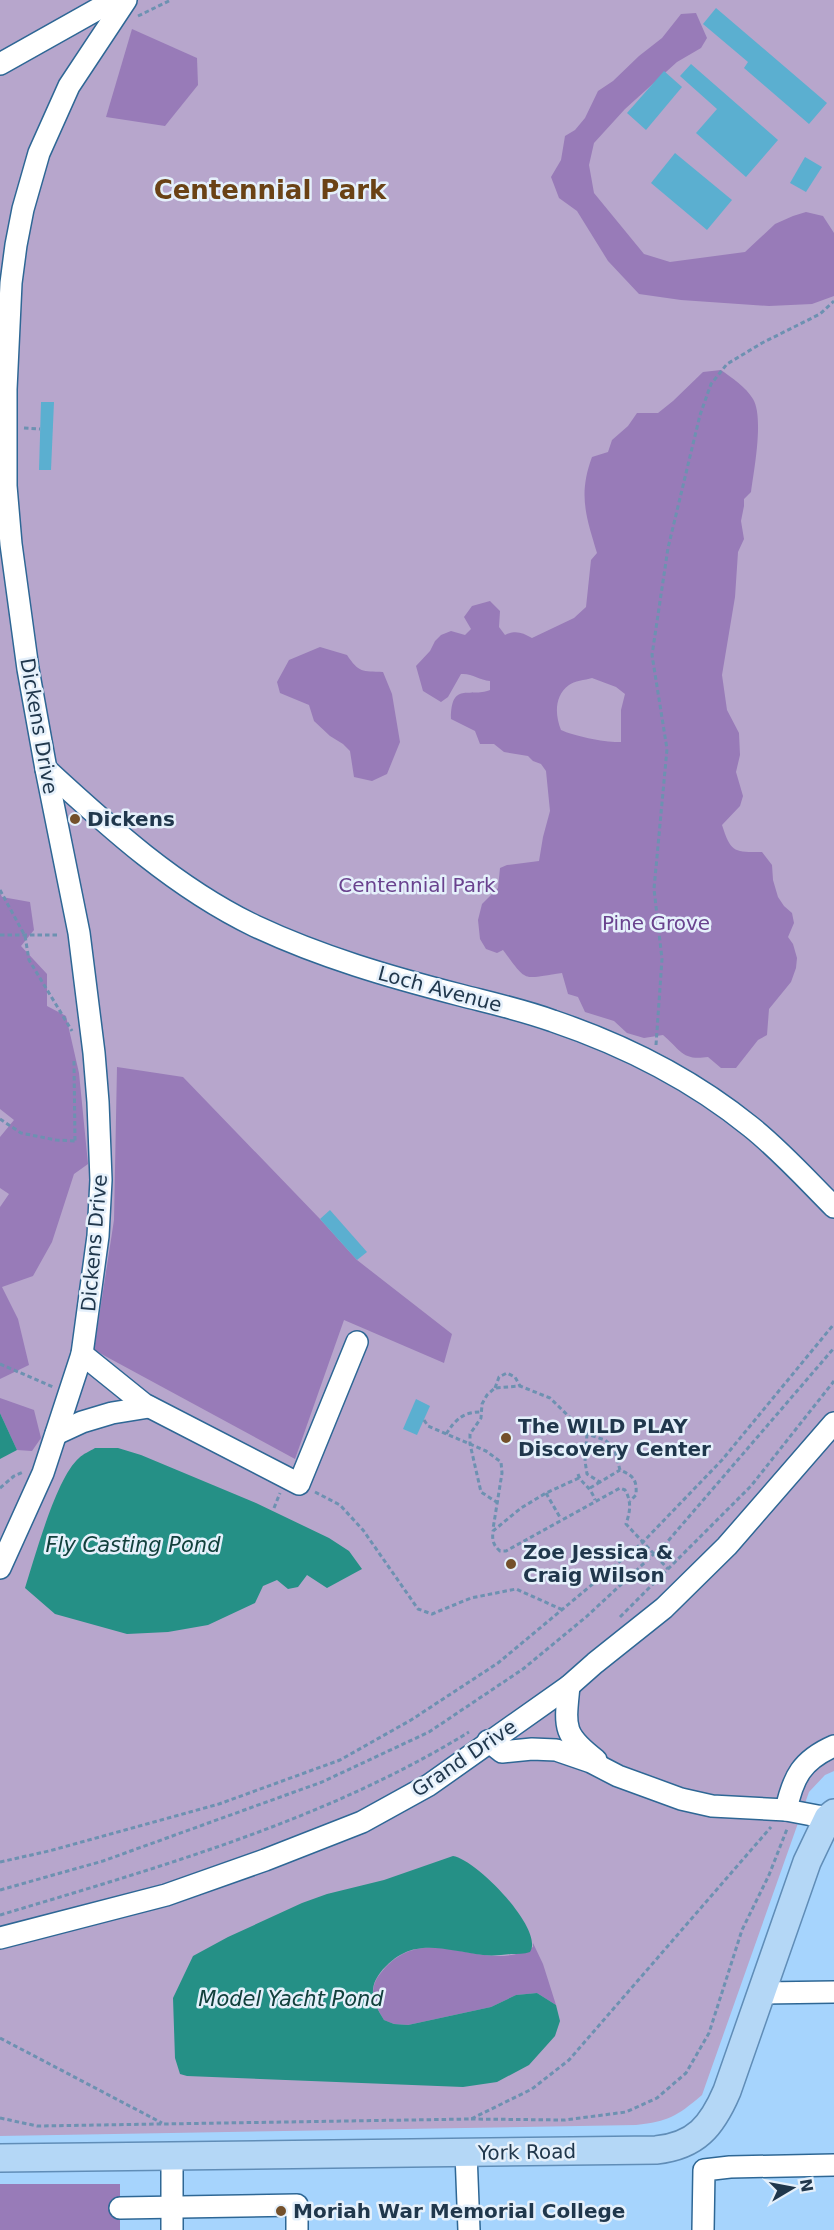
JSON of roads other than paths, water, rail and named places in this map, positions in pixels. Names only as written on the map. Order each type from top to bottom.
[{"type":"main road","name":"York Road","points":[[0,2158],[466,2153],[671,2148],[696,2137],[718,2112],[807,1862],[831,1816]]},
{"type":"street","points":[[0,64],[114,0]]},
{"type":"street","name":"Dickens Drive","points":[[0,1568],[43,1473],[82,1354],[98,1236],[101,1180],[94,1053],[79,933],[46,769],[19,604],[6,486],[6,388],[11,284],[23,209],[39,153],[69,86],[128,10]]},
{"type":"street","name":"Loch Avenue","points":[[46,769],[110,827],[159,866],[206,898],[254,925],[311,950],[373,971],[554,1021],[624,1049],[654,1065],[712,1098],[752,1128],[834,1207]]},
{"type":"street","points":[[82,1354],[149,1407],[299,1484],[357,1342]]},
{"type":"street","points":[[56,1434],[82,1422],[112,1413],[149,1407]]},
{"type":"street","name":"Grand Drive","points":[[0,1938],[166,1895],[265,1860],[351,1826],[429,1785],[488,1741],[569,1686],[664,1608],[727,1546],[834,1423]]},
{"type":"street","points":[[569,1686],[566,1718],[569,1734],[594,1759],[618,1776]]},
{"type":"street","points":[[488,1741],[502,1752],[532,1749],[556,1750],[681,1799],[712,1806],[786,1810],[831,1816]]},
{"type":"street","points":[[786,1810],[792,1784],[803,1768],[820,1752],[834,1746]]},
{"type":"street","points":[[760,1993],[834,1992]]},
{"type":"street","points":[[466,2153],[469,2230]]},
{"type":"street","points":[[172,2156],[172,2230]]},
{"type":"street","points":[[703,2230],[704,2170],[730,2167],[834,2165]]},
{"type":"street","points":[[120,2208],[297,2205],[298,2229]]},
{"type":"water","points":[[0,1413],[17,1450],[0,1459]]},
{"type":"water","name":"Fly Casting Pond","points":[[95,1448],[118,1448],[141,1455],[256,1503],[329,1538],[349,1551],[362,1569],[327,1588],[307,1575],[298,1587],[288,1589],[277,1580],[263,1586],[255,1603],[208,1625],[168,1632],[127,1634],[55,1614],[25,1588],[47,1519],[62,1482],[79,1458]]},
{"type":"water","name":"Model Yacht Pond","points":[[453,1856],[477,1869],[506,1897],[528,1928],[532,1942],[530,1952],[483,1955],[440,1948],[415,1949],[403,1953],[380,1973],[373,1991],[375,2003],[384,2020],[394,2024],[408,2025],[491,2007],[516,1995],[537,1993],[556,2005],[560,2021],[555,2036],[529,2065],[497,2082],[463,2087],[180,2074],[175,2058],[173,1998],[193,1956],[302,1903],[327,1894],[384,1880]]},
{"type":"place","name":"Dickens","points":[[75,819]]},
{"type":"place","name":"The WILD PLAY Discovery Center","points":[[506,1438]]},
{"type":"place","name":"Zoe Jessica & Craig Wilson","points":[[511,1564]]},
{"type":"place","name":"Moriah War Memorial College","points":[[281,2211]]},
{"type":"district","name":"Centennial Park","points":[[270,190]]},
{"type":"park label","name":"Pine Grove","points":[[656,923]]}]
